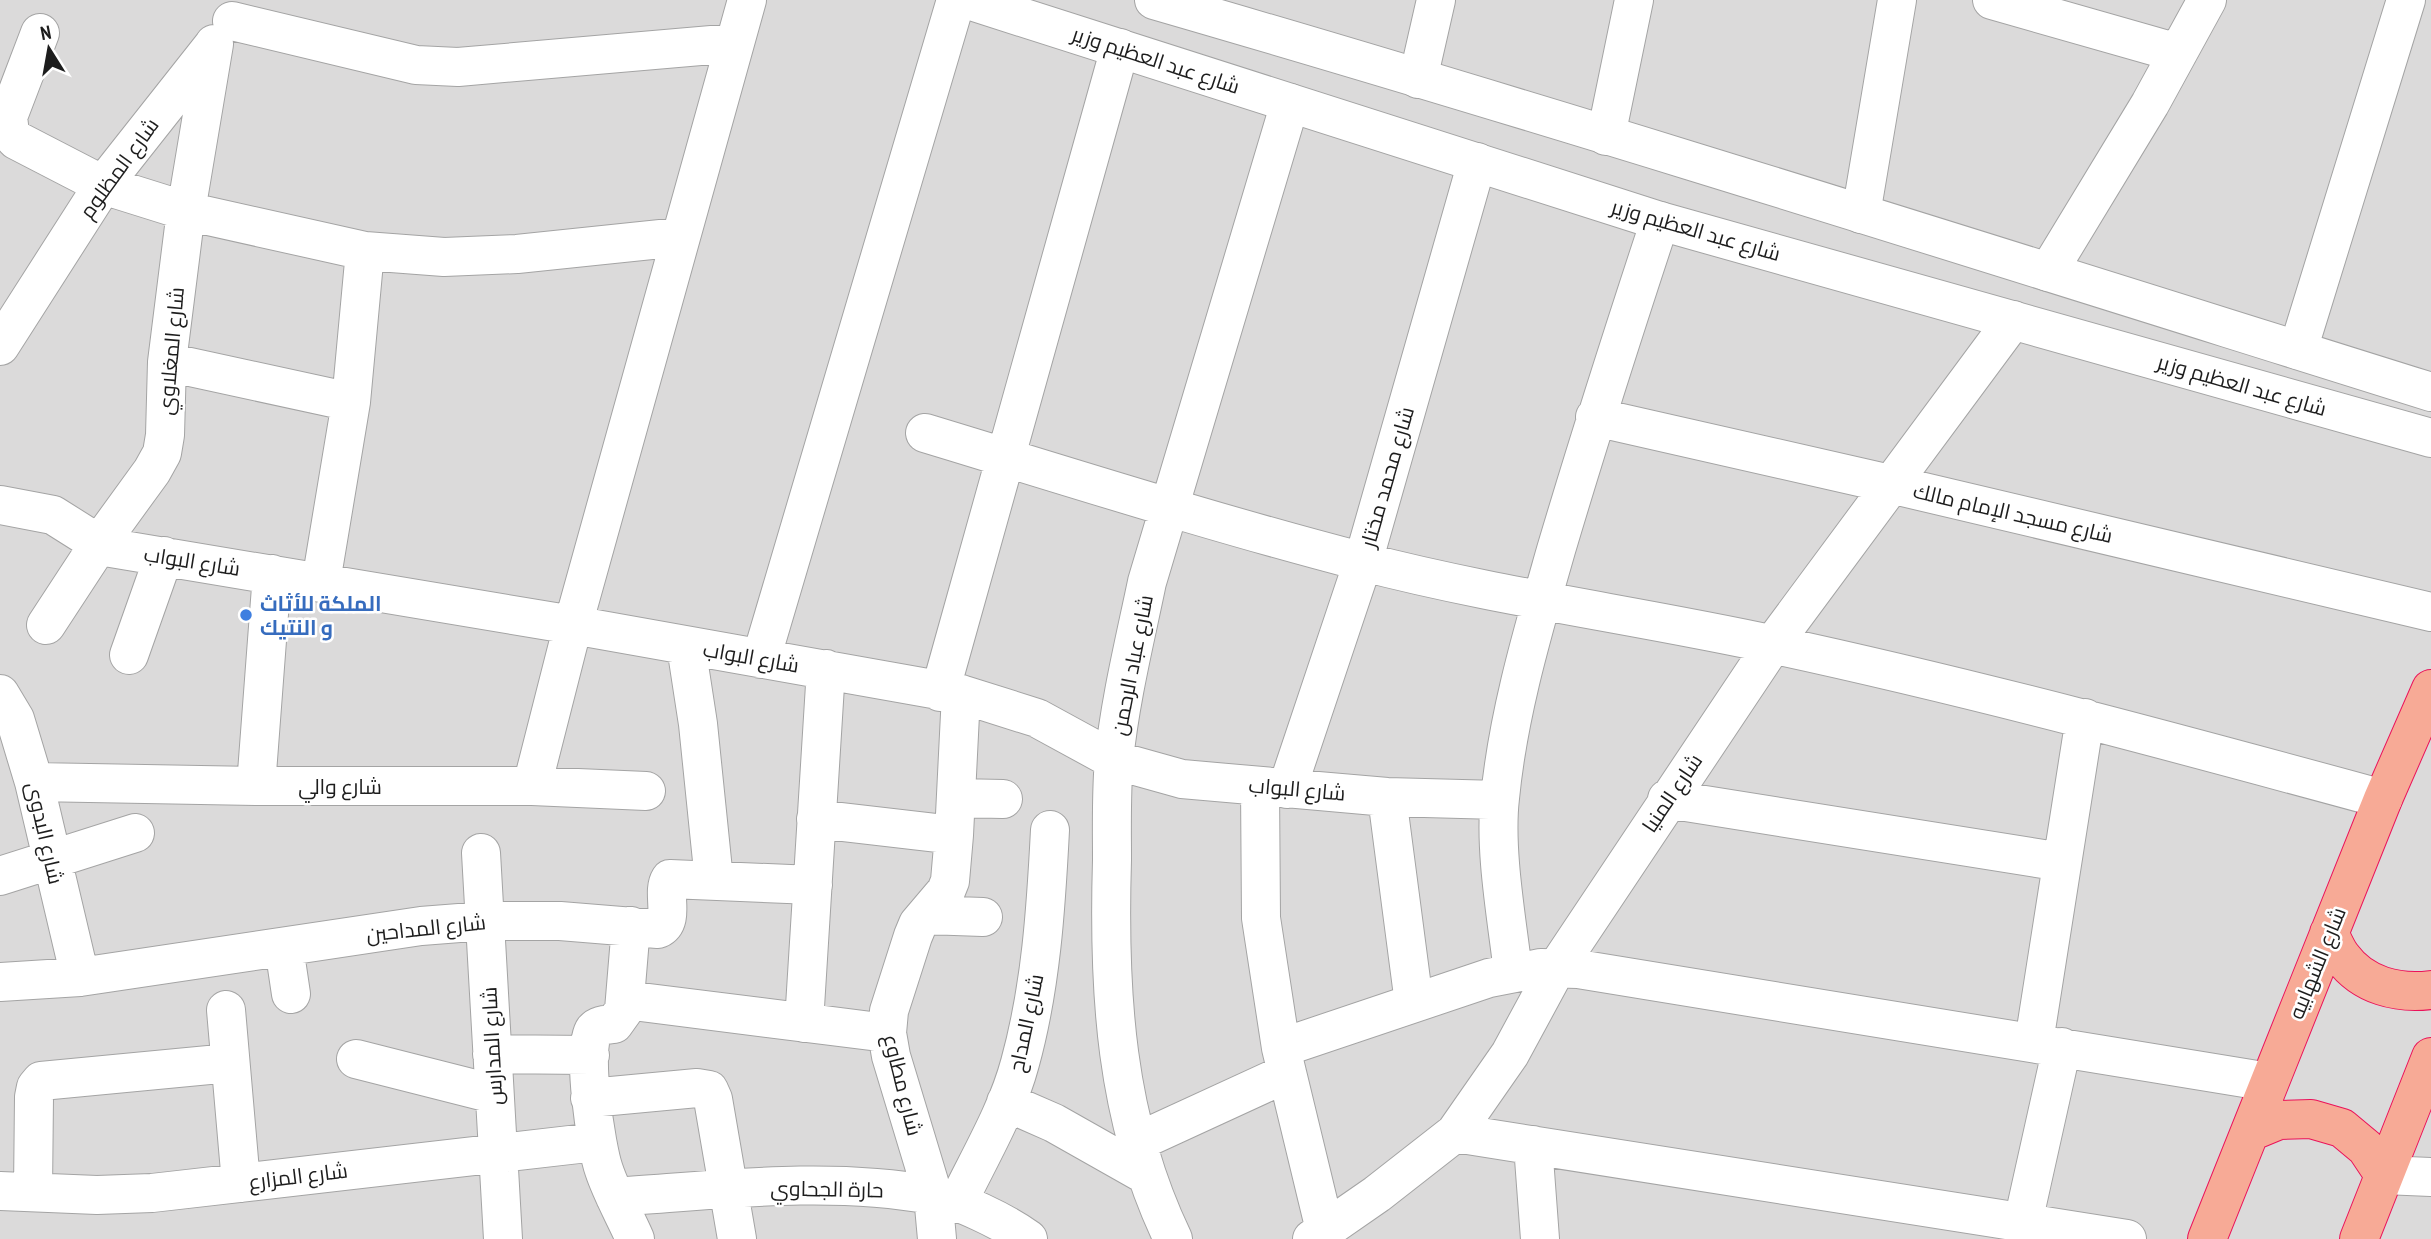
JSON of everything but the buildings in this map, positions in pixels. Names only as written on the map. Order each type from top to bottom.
[{"type":"highway","name":"شارع الشهابيه","points":[[2207,1239],[2383,799],[2431,689]]},
{"type":"highway","points":[[2329,933],[2342,957],[2361,976],[2385,988],[2412,992],[2431,989]]},
{"type":"highway","points":[[2359,1239],[2431,1057]]},
{"type":"highway","points":[[2250,1132],[2279,1120],[2311,1119],[2342,1128],[2367,1147],[2384,1175]]},
{"type":"street","points":[[532,786],[573,625],[747,0]]},
{"type":"street","points":[[761,659],[956,0]]},
{"type":"street","name":"شارع عبد العظيم وزير","points":[[968,0],[1660,221],[2431,438]]},
{"type":"street","points":[[1154,0],[1244,18],[1360,61],[2431,392]]},
{"type":"street","points":[[1418,79],[1436,0]]},
{"type":"street","points":[[1606,136],[1634,0]]},
{"type":"street","points":[[1861,214],[1897,0]]},
{"type":"street","points":[[1992,0],[2178,53]]},
{"type":"street","points":[[2048,272],[2150,104],[2207,0]]},
{"type":"street","points":[[2298,350],[2406,0]]},
{"type":"street","points":[[1244,18],[1266,57],[1256,80],[1248,90]]},
{"type":"street","points":[[233,22],[416,65],[458,67],[735,43]]},
{"type":"street","name":"شارع المظلوم","points":[[5,332],[103,185],[233,22]]},
{"type":"street","name":"شارع المغلاوي","points":[[46,625],[162,453],[167,362],[186,211],[233,22]]},
{"type":"street","points":[[40,33],[8,117],[10,133],[16,140],[103,185],[186,211],[365,251],[444,257],[517,254],[680,237]]},
{"type":"street","name":"شارع مطاوع","points":[[937,1239],[945,1199],[891,1056],[887,1033],[889,1011],[913,936],[946,891],[950,881],[956,798],[951,693],[1006,458],[1120,48]]},
{"type":"street","points":[[1334,117],[1338,92],[1350,70],[1360,61]]},
{"type":"street","name":"شارع عباد الرحمن","points":[[1173,1239],[1141,1159],[1120,1068],[1112,1000],[1110,932],[1114,760],[1147,582],[1290,103]]},
{"type":"street","name":"شارع محمد مختار","points":[[1330,1236],[1284,1060],[1261,918],[1274,788],[1363,562],[1477,162]]},
{"type":"street","points":[[1513,972],[1500,848],[1499,800],[1513,715],[1542,601],[1595,417],[1660,221]]},
{"type":"street","points":[[321,582],[351,402],[365,251]]},
{"type":"street","name":"شارع المنيا","points":[[1330,1236],[1377,1194],[1455,1133],[1510,1054],[1556,969],[1773,644],[2013,320]]},
{"type":"street","points":[[167,362],[351,402]]},
{"type":"street","name":"شارع مسجد الإمام مالك","points":[[1595,417],[2431,612]]},
{"type":"street","points":[[925,433],[1168,508],[1363,562],[1542,601],[1773,644],[2085,718],[2383,799]]},
{"type":"street","name":"شارع البواب","points":[[0,505],[52,515],[99,544],[111,548],[573,625],[951,693],[1037,718],[1114,760],[1182,779],[1387,797],[1499,800]]},
{"type":"street","points":[[129,655],[164,556]]},
{"type":"street","points":[[256,786],[272,574]]},
{"type":"street","points":[[686,646],[714,880]]},
{"type":"street","points":[[804,1023],[826,669]]},
{"type":"street","name":"شارع البدوى","points":[[0,694],[9,707],[9,730],[34,782],[80,977]]},
{"type":"street","points":[[2023,1222],[2048,1045],[2062,862],[2085,718]]},
{"type":"street","name":"شارع والي","points":[[34,782],[256,786],[532,786],[646,791]]},
{"type":"street","points":[[1387,797],[1414,1003]]},
{"type":"street","points":[[956,798],[1003,799]]},
{"type":"street","points":[[1667,799],[2062,862]]},
{"type":"street","points":[[816,819],[954,835]]},
{"type":"street","name":"شارع المداح","points":[[945,1199],[1006,1102],[1020,1063],[1036,988],[1046,912],[1050,830]]},
{"type":"street","points":[[0,876],[135,833]]},
{"type":"street","name":"شارع المدارس","points":[[481,853],[503,1239]]},
{"type":"street","name":"شارع المداحين","points":[[0,982],[80,977],[421,926],[485,921],[560,921],[658,929],[665,924],[667,882],[670,879],[813,884]]},
{"type":"street","points":[[926,915],[984,917]]},
{"type":"street","points":[[631,926],[624,1010],[614,1024],[602,1025],[594,1031],[590,1055],[590,1098],[596,1142],[604,1170],[635,1239]]},
{"type":"street","points":[[284,947],[291,994]]},
{"type":"street","points":[[1006,1102],[1141,1159],[1284,1060],[1414,1003],[1513,972],[1541,968],[1578,969],[2269,1082]]},
{"type":"street","points":[[625,1000],[887,1033]]},
{"type":"street","points":[[226,1010],[241,1183]]},
{"type":"street","points":[[492,1054],[590,1055]]},
{"type":"street","points":[[356,1059],[494,1094]]},
{"type":"street","points":[[17,1191],[36,1087],[41,1081],[230,1063]]},
{"type":"street","points":[[590,1098],[697,1088],[709,1090],[713,1099],[737,1239]]},
{"type":"street","points":[[1455,1133],[2127,1239]]},
{"type":"street","name":"شارع المزارع","points":[[17,1191],[124,1195],[596,1142]]},
{"type":"street","points":[[1533,1145],[1540,1239]]},
{"type":"street","points":[[2384,1175],[2431,1177]]},
{"type":"street","name":"حارة الجحاوي","points":[[615,1197],[853,1186],[945,1199],[1009,1226],[1028,1239]]},
{"type":"shaded area","points":[[0,0],[2431,0],[2431,1239],[0,1239]]},
{"type":"place","name":"الملكة للأثاث و النتيك","points":[[246,615]]}]
